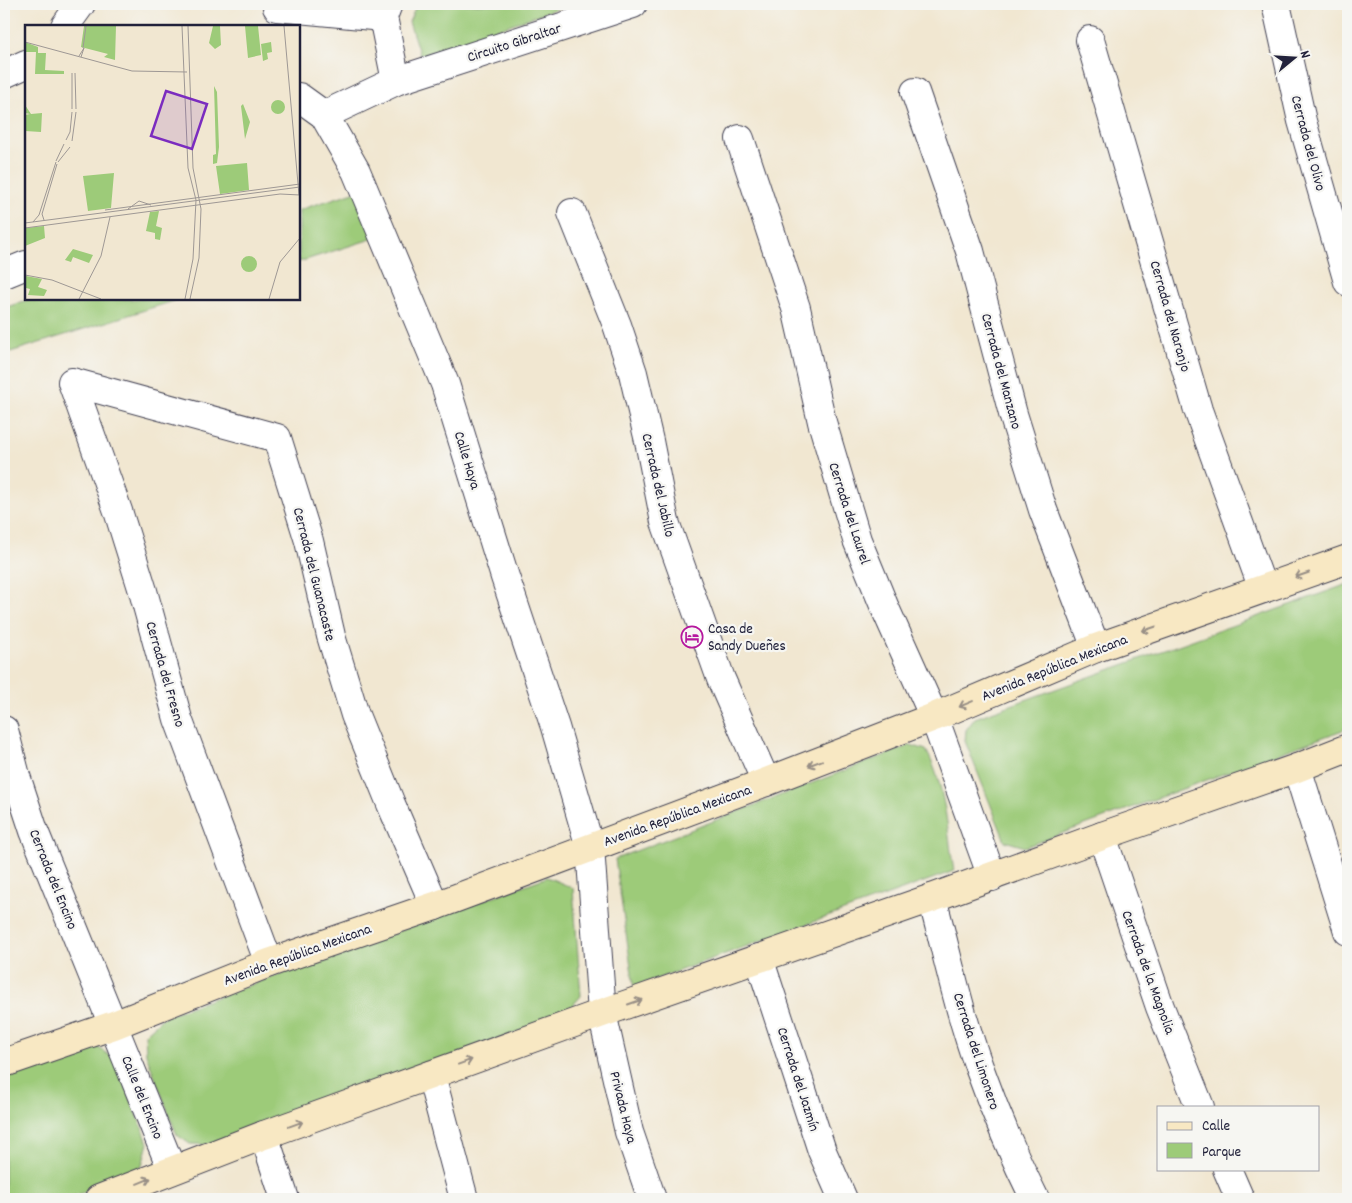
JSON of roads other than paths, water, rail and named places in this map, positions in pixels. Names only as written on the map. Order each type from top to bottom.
[{"type":"main road","name":"Avenida República Mexicana","points":[[4,1063],[114,1025],[269,962],[435,906],[766,782],[934,717],[1096,648],[1348,559]]},
{"type":"main road","points":[[101,1199],[264,1135],[602,1013],[992,877],[1348,748]]},
{"type":"street","points":[[66,25],[81,4]]},
{"type":"street","name":"Circuito Gibraltar","points":[[324,115],[396,81],[632,4]]},
{"type":"street","name":"Cerrada del Olivo","points":[[1276,4],[1302,121],[1348,282]]},
{"type":"street","points":[[276,12],[386,10],[396,81]]},
{"type":"street","name":"Cerrada del Naranjo","points":[[1090,40],[1198,410],[1263,589]]},
{"type":"street","points":[[4,74],[25,64]]},
{"type":"street","name":"Cerrada del Manzano","points":[[915,92],[970,251],[1013,414],[1043,510],[1096,648]]},
{"type":"street","name":"Calle Haya","points":[[300,98],[324,115],[356,171],[445,384],[505,577],[555,727],[590,847],[602,1013]]},
{"type":"street","name":"Cerrada del Laurel","points":[[740,139],[796,308],[822,422],[857,540],[934,717],[992,877]]},
{"type":"street","name":"Cerrada del Jabillo","points":[[572,213],[617,325],[633,374],[665,522],[721,679],[766,782]]},
{"type":"street","points":[[4,274],[25,265]]},
{"type":"street","name":"Cerrada del Guanacaste","points":[[72,382],[276,438],[309,541],[333,645],[355,715],[435,906]]},
{"type":"street","name":"Cerrada del Fresno","points":[[72,382],[118,511],[140,582],[178,720],[269,962]]},
{"type":"street","name":"Cerrada del Encino","points":[[4,730],[16,776],[34,831],[114,1025]]},
{"type":"street","points":[[1297,768],[1348,931]]},
{"type":"street","name":"Cerrada de la Magnolia","points":[[1102,836],[1160,1007],[1200,1106]]},
{"type":"street","name":"Cerrada del Limonero","points":[[932,898],[978,1066],[1035,1199]]},
{"type":"street","name":"Cerrada del Jazmín","points":[[759,958],[822,1151],[843,1199]]},
{"type":"street","name":"Privada Haya","points":[[602,1013],[629,1132],[652,1199]]},
{"type":"street","name":"Calle del Encino","points":[[114,1025],[172,1170]]},
{"type":"street","points":[[431,1075],[464,1199]]},
{"type":"street","points":[[264,1135],[285,1199]]},
{"type":"street","points":[[1226,1170],[1240,1199]]},
{"type":"place","name":"Casa de Sandy Dueñes","points":[[692,637]]}]
